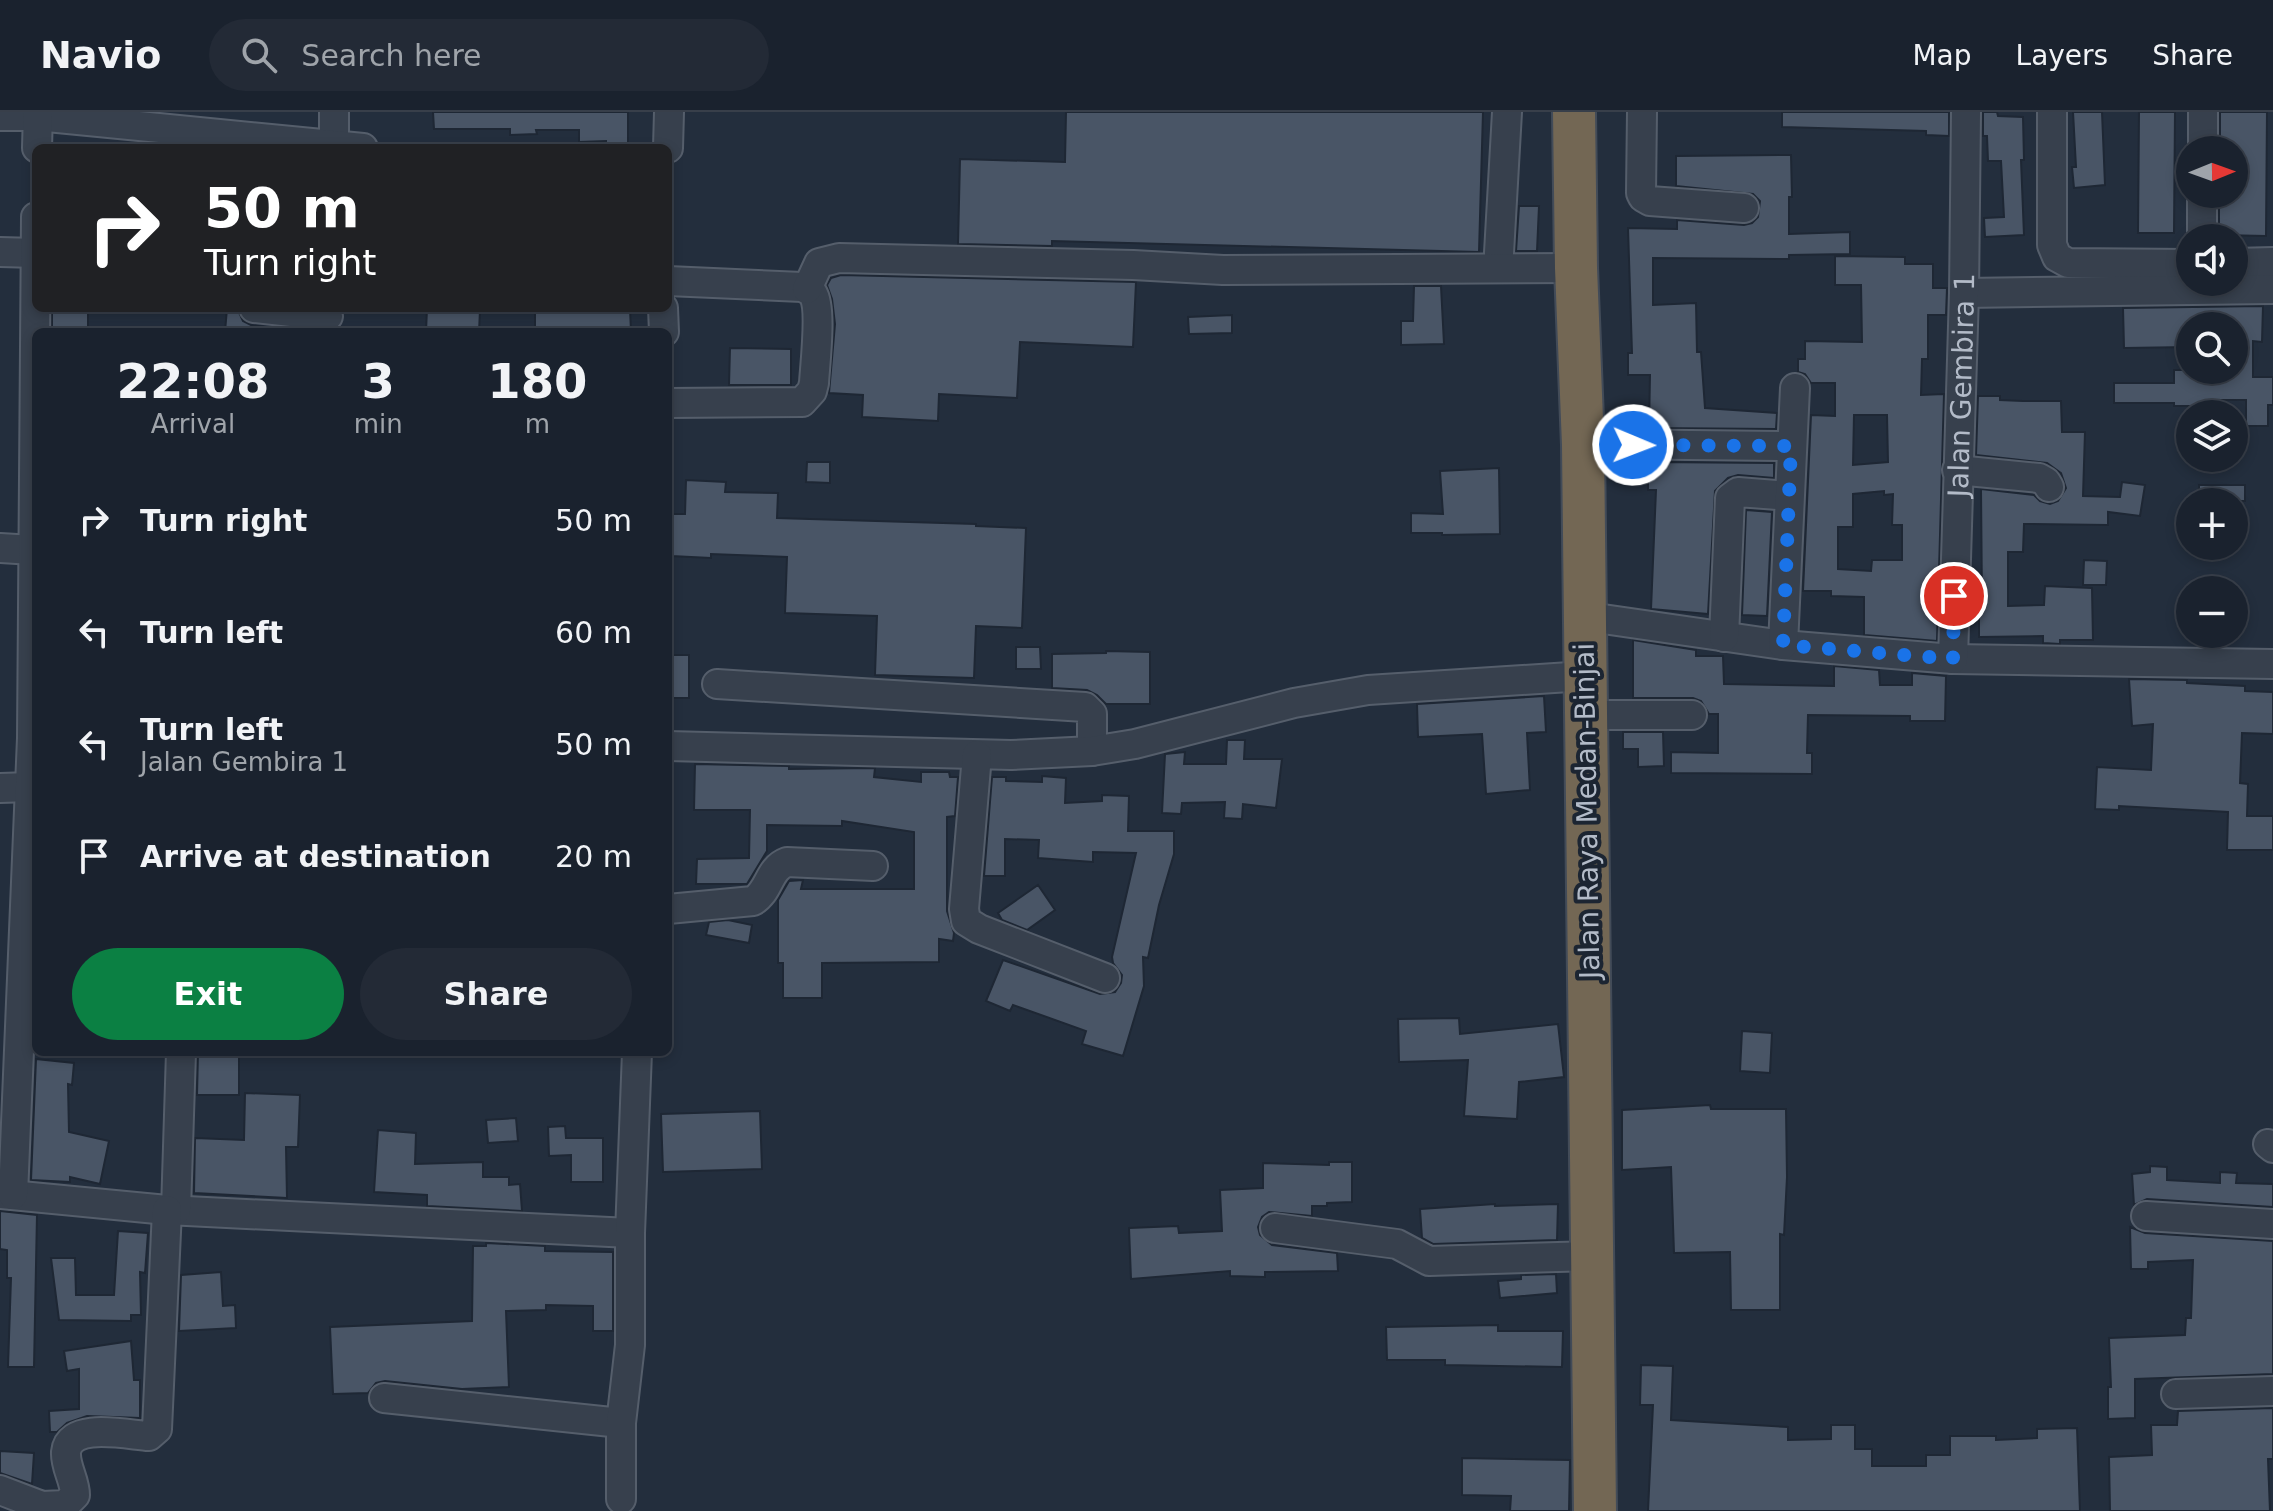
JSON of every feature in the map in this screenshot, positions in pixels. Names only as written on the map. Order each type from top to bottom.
[{"type":"highway","name":"Jalan Raya Medan-Binjai","points":[[1574,112],[1583,445],[1595,1511]]},
{"type":"highway","name":"Jalan Raya Medan-Binjai","points":[[1598,112],[1615,1511]]},
{"type":"street","points":[[334,112],[334,144]]},
{"type":"street","points":[[668,144],[669,112]]},
{"type":"street","points":[[1499,253],[1507,112]]},
{"type":"street","points":[[1642,112],[1643,197],[1650,201],[1744,208]]},
{"type":"street","name":"Jalan Gembira 1","points":[[1953,659],[1966,112]]},
{"type":"street","points":[[2052,112],[2052,245],[2057,257],[2068,263],[2176,264]]},
{"type":"street","points":[[2203,112],[2203,136]]},
{"type":"street","points":[[37,144],[38,114]]},
{"type":"street","points":[[0,116],[38,114],[307,144]]},
{"type":"street","points":[[0,252],[32,253]]},
{"type":"street","points":[[807,289],[819,263],[839,258],[1223,270],[1576,268]]},
{"type":"street","points":[[2248,263],[2273,262]]},
{"type":"street","points":[[672,281],[807,289],[812,292],[816,305],[814,383],[812,391],[802,402],[672,403]]},
{"type":"street","points":[[1964,293],[2273,289]]},
{"type":"street","points":[[281,312],[328,319]]},
{"type":"street","points":[[1783,645],[1795,388]]},
{"type":"street","points":[[1601,444],[1791,446]]},
{"type":"street","points":[[1957,470],[2039,478],[2049,487]]},
{"type":"street","points":[[1724,637],[1730,498],[1738,492],[1789,496]]},
{"type":"street","points":[[0,548],[32,533]]},
{"type":"street","points":[[1603,619],[1783,645],[1953,659],[2273,664]]},
{"type":"street","points":[[32,660],[30,787],[7,1195],[171,1210],[630,1233]]},
{"type":"street","points":[[672,746],[977,755],[1092,751],[1135,744],[1294,703],[1368,690],[1585,676]]},
{"type":"street","points":[[717,684],[1085,707],[1092,714],[1092,751]]},
{"type":"street","points":[[1605,715],[1692,715]]},
{"type":"street","points":[[977,755],[964,909],[966,921],[979,929],[1105,978]]},
{"type":"street","points":[[0,788],[30,787]]},
{"type":"street","points":[[672,909],[753,901],[764,892],[775,868],[787,862],[873,866]]},
{"type":"street","points":[[0,1490],[42,1506],[65,1505],[75,1495],[66,1457],[68,1443],[74,1437],[83,1432],[149,1436],[157,1429],[181,1056]]},
{"type":"street","points":[[621,1499],[621,1423],[630,1345],[630,1233],[637,1056]]},
{"type":"street","points":[[2146,1216],[2273,1224]]},
{"type":"street","points":[[1275,1228],[1397,1244],[1429,1261],[1592,1256]]},
{"type":"street","points":[[2176,1394],[2273,1391]]},
{"type":"street","points":[[384,1398],[621,1423]]},
{"type":"building","points":[[433,112],[628,112],[628,144],[579,142],[579,130],[536,130],[537,134],[510,135],[510,129],[434,129]]},
{"type":"building","points":[[1066,112],[1483,112],[1479,252],[1052,241],[1052,246],[958,244],[960,159],[1065,162]]},
{"type":"building","points":[[1782,112],[1949,112],[1949,136],[1926,135],[1926,131],[1782,127]]},
{"type":"building","points":[[1983,112],[2023,117],[2024,235],[1985,237],[1984,218],[2004,217],[2001,161],[1988,161],[1987,136],[1983,136]]},
{"type":"building","points":[[2073,112],[2102,112],[2105,185],[2074,188]]},
{"type":"building","points":[[2139,112],[2175,112],[2174,233],[2138,233]]},
{"type":"building","points":[[2220,112],[2267,112],[2266,236],[2248,236],[2248,224],[2219,224],[2219,208],[2248,208],[2248,136],[2220,136]]},
{"type":"building","points":[[1791,155],[1789,234],[1850,232],[1850,254],[1789,255],[1789,259],[1653,258],[1653,305],[1696,303],[1697,352],[1701,352],[1705,408],[1777,413],[1776,429],[1649,428],[1650,375],[1628,375],[1628,353],[1632,353],[1628,228],[1677,229],[1677,220],[1752,223],[1758,217],[1760,201],[1753,194],[1676,186],[1676,156]]},
{"type":"building","points":[[1519,206],[1539,206],[1537,251],[1516,251]]},
{"type":"building","points":[[1835,256],[1905,257],[1905,264],[1933,264],[1933,288],[1947,288],[1946,315],[1928,315],[1928,359],[1922,359],[1921,395],[1944,394],[1937,641],[1864,635],[1864,597],[1831,596],[1831,591],[1803,591],[1811,415],[1835,416],[1835,383],[1811,383],[1805,374],[1798,372],[1798,359],[1805,359],[1805,341],[1862,342],[1861,285],[1835,285]],"holes":[[[1854,415],[1887,415],[1888,462],[1853,465]],[[1884,491],[1884,495],[1893,494],[1892,525],[1902,525],[1902,560],[1872,560],[1871,571],[1838,569],[1838,527],[1853,527],[1853,494]]]},
{"type":"building","points":[[841,275],[1136,282],[1133,347],[1020,342],[1017,398],[939,394],[938,421],[862,417],[863,395],[829,393],[835,324],[827,285],[831,278]]},
{"type":"building","points":[[1414,286],[1441,286],[1444,344],[1401,345],[1401,321],[1413,321]]},
{"type":"building","points":[[2263,306],[2262,342],[2253,341],[2253,377],[2273,377],[2273,405],[2268,405],[2268,426],[2248,426],[2248,400],[2176,400],[2176,406],[2174,403],[2114,403],[2114,383],[2174,383],[2174,370],[2176,384],[2248,384],[2248,312],[2176,312],[2176,347],[2124,348],[2123,308]]},
{"type":"building","points":[[52,312],[88,312],[88,328],[52,328]]},
{"type":"building","points":[[227,312],[239,312],[243,321],[251,325],[274,328],[225,328]]},
{"type":"building","points":[[427,312],[480,312],[479,328],[426,328]]},
{"type":"building","points":[[535,312],[630,312],[631,328],[535,328]]},
{"type":"building","points":[[1232,315],[1232,333],[1189,334],[1188,317]]},
{"type":"building","points":[[730,348],[791,349],[791,385],[729,385]]},
{"type":"building","points":[[1978,396],[2000,396],[2000,400],[2061,401],[2062,432],[2085,432],[2083,496],[2120,497],[2122,482],[2145,485],[2140,516],[2108,512],[2108,525],[2024,524],[2023,552],[2008,552],[2008,606],[2044,605],[2045,586],[2092,588],[2093,640],[2060,640],[2060,644],[2043,643],[2043,636],[1979,637],[1979,606],[1982,606],[1981,489],[2034,495],[2050,504],[2058,501],[2066,488],[2061,473],[2047,463],[1976,455]]},
{"type":"building","points":[[807,462],[830,462],[830,483],[806,482]]},
{"type":"building","points":[[1648,462],[1774,463],[1774,478],[1738,475],[1728,478],[1715,491],[1708,614],[1651,609],[1656,490],[1648,490]]},
{"type":"building","points":[[1499,468],[1500,534],[1411,533],[1411,513],[1443,514],[1440,471]]},
{"type":"building","points":[[686,480],[726,482],[725,492],[778,493],[777,518],[1026,528],[1022,628],[976,626],[974,678],[875,675],[877,616],[785,613],[787,557],[672,556],[673,514],[685,514]]},
{"type":"building","points":[[2199,485],[2245,485],[2245,488],[2199,488]]},
{"type":"building","points":[[1746,510],[1772,512],[1767,616],[1742,615]]},
{"type":"building","points":[[2084,560],[2107,561],[2106,585],[2083,585]]},
{"type":"building","points":[[1633,640],[1696,650],[1696,656],[1723,656],[1724,684],[1834,686],[1834,666],[1879,670],[1880,685],[1912,685],[1912,673],[1946,676],[1945,721],[1910,721],[1910,716],[1808,715],[1807,753],[1812,753],[1812,774],[1671,773],[1671,752],[1718,753],[1718,714],[1709,714],[1701,701],[1693,698],[1633,698]]},
{"type":"building","points":[[1016,647],[1040,647],[1041,669],[1016,669]]},
{"type":"building","points":[[1150,652],[1150,704],[1106,704],[1087,690],[1052,688],[1052,654]]},
{"type":"building","points":[[672,655],[689,655],[689,698],[672,698]]},
{"type":"building","points":[[2129,679],[2187,680],[2187,683],[2245,686],[2245,691],[2273,692],[2273,734],[2242,733],[2240,783],[2248,784],[2247,816],[2273,816],[2273,850],[2227,850],[2228,812],[2119,806],[2119,810],[2095,809],[2097,767],[2151,770],[2153,724],[2132,726]]},
{"type":"building","points":[[1544,696],[1546,732],[1527,733],[1530,790],[1486,794],[1482,734],[1418,737],[1417,704]]},
{"type":"building","points":[[1623,732],[1663,732],[1664,766],[1638,767],[1638,749],[1623,749]]},
{"type":"building","points":[[1227,740],[1245,740],[1244,759],[1282,759],[1276,808],[1243,804],[1242,819],[1224,818],[1225,802],[1182,803],[1181,814],[1162,813],[1165,754],[1185,752],[1184,764],[1226,764]]},
{"type":"building","points":[[695,764],[789,766],[789,769],[875,768],[874,777],[921,782],[921,772],[949,772],[950,777],[958,777],[955,816],[947,817],[947,911],[954,933],[953,941],[939,939],[939,962],[822,963],[822,998],[783,998],[783,963],[778,963],[778,900],[789,881],[803,880],[801,889],[914,889],[914,832],[842,821],[842,826],[767,825],[767,851],[747,884],[696,884],[697,859],[749,858],[750,810],[694,810]]},
{"type":"building","points":[[1042,776],[1066,778],[1065,803],[1102,801],[1102,795],[1129,796],[1128,831],[1174,831],[1174,854],[1148,958],[1143,957],[1144,986],[1123,1056],[1082,1044],[1086,1031],[1013,1005],[1010,1011],[986,1001],[1003,960],[1100,994],[1115,992],[1121,983],[1122,975],[1112,957],[1136,853],[1093,852],[1093,862],[1038,858],[1039,840],[1005,839],[1005,876],[984,876],[992,777],[1006,777],[1006,781],[1042,782]]},
{"type":"building","points":[[1038,885],[1055,910],[1027,930],[1002,920],[998,913]]},
{"type":"building","points":[[728,920],[752,925],[749,943],[706,935],[709,922]]},
{"type":"building","points":[[1459,1018],[1460,1034],[1558,1024],[1564,1077],[1519,1082],[1517,1119],[1464,1116],[1468,1060],[1399,1062],[1398,1019]]},
{"type":"building","points":[[1742,1031],[1772,1033],[1770,1073],[1740,1071]]},
{"type":"building","points":[[198,1056],[239,1056],[239,1095],[197,1095]]},
{"type":"building","points":[[36,1059],[74,1063],[72,1085],[68,1084],[69,1132],[109,1141],[100,1184],[70,1177],[70,1182],[31,1180]]},
{"type":"building","points":[[245,1093],[300,1095],[298,1147],[286,1147],[287,1198],[194,1193],[195,1138],[244,1140]]},
{"type":"building","points":[[1710,1105],[1711,1109],[1786,1109],[1787,1177],[1784,1235],[1780,1234],[1780,1310],[1731,1310],[1730,1252],[1674,1253],[1671,1167],[1622,1170],[1622,1110]]},
{"type":"building","points":[[760,1111],[762,1169],[663,1172],[661,1114]]},
{"type":"building","points":[[516,1118],[518,1141],[488,1143],[486,1120]]},
{"type":"building","points":[[565,1126],[566,1138],[603,1138],[603,1182],[571,1182],[571,1155],[549,1156],[548,1127]]},
{"type":"building","points":[[378,1130],[416,1133],[415,1164],[483,1162],[483,1177],[509,1177],[509,1185],[520,1184],[522,1211],[427,1206],[427,1195],[374,1192]]},
{"type":"building","points":[[1329,1162],[1352,1162],[1352,1202],[1312,1206],[1312,1216],[1269,1212],[1262,1217],[1258,1227],[1260,1235],[1272,1245],[1337,1253],[1338,1271],[1265,1272],[1265,1277],[1230,1276],[1230,1271],[1131,1279],[1129,1228],[1178,1226],[1179,1233],[1222,1231],[1220,1190],[1263,1188],[1263,1163],[1329,1165]]},
{"type":"building","points":[[2150,1166],[2167,1167],[2167,1180],[2220,1183],[2220,1172],[2237,1173],[2236,1183],[2273,1184],[2273,1207],[2147,1199],[2134,1205],[2132,1174],[2150,1172]]},
{"type":"building","points":[[1558,1204],[1557,1240],[1433,1244],[1422,1238],[1420,1209]]},
{"type":"building","points":[[0,1211],[37,1215],[34,1367],[8,1367],[11,1278],[7,1278],[7,1250],[0,1249]]},
{"type":"building","points":[[2130,1227],[2145,1233],[2273,1241],[2273,1374],[2135,1379],[2135,1418],[2108,1419],[2108,1387],[2111,1387],[2109,1338],[2185,1335],[2186,1318],[2191,1318],[2193,1260],[2148,1262],[2148,1269],[2131,1269]]},
{"type":"building","points":[[118,1231],[148,1233],[145,1273],[140,1272],[141,1315],[131,1315],[131,1321],[59,1320],[51,1258],[75,1258],[76,1295],[114,1295]]},
{"type":"building","points":[[486,1243],[545,1246],[545,1251],[613,1252],[613,1331],[593,1331],[593,1306],[546,1305],[546,1310],[506,1311],[509,1387],[462,1389],[385,1381],[376,1383],[368,1393],[333,1394],[330,1327],[472,1321],[473,1246],[486,1246]]},
{"type":"building","points":[[221,1272],[223,1306],[235,1305],[236,1328],[179,1331],[181,1275]]},
{"type":"building","points":[[1556,1274],[1557,1293],[1500,1298],[1498,1281],[1521,1279],[1521,1275]]},
{"type":"building","points":[[1498,1325],[1498,1331],[1563,1331],[1562,1367],[1445,1365],[1445,1360],[1387,1360],[1386,1327]]},
{"type":"building","points":[[131,1341],[134,1380],[140,1380],[140,1418],[87,1416],[67,1423],[57,1432],[50,1432],[49,1411],[79,1409],[79,1369],[67,1371],[64,1351]]},
{"type":"building","points":[[1641,1365],[1673,1366],[1671,1420],[1788,1427],[1788,1440],[1831,1439],[1831,1425],[1855,1425],[1855,1449],[1872,1449],[1872,1466],[1926,1466],[1926,1455],[1950,1455],[1950,1436],[1996,1436],[1996,1440],[2037,1438],[2037,1429],[2077,1428],[2080,1511],[1648,1511],[1653,1405],[1640,1405]]},
{"type":"building","points":[[2273,1408],[2273,1459],[2268,1459],[2270,1511],[2110,1511],[2109,1457],[2152,1455],[2151,1425],[2177,1425],[2178,1411]]},
{"type":"building","points":[[0,1451],[34,1453],[32,1484],[0,1473]]},
{"type":"building","points":[[1462,1458],[1570,1460],[1569,1511],[1510,1511],[1511,1496],[1462,1495]]},
{"type":"route","points":[[1633,445],[1791,446],[1783,645],[1953,659],[1954,596]]}]
